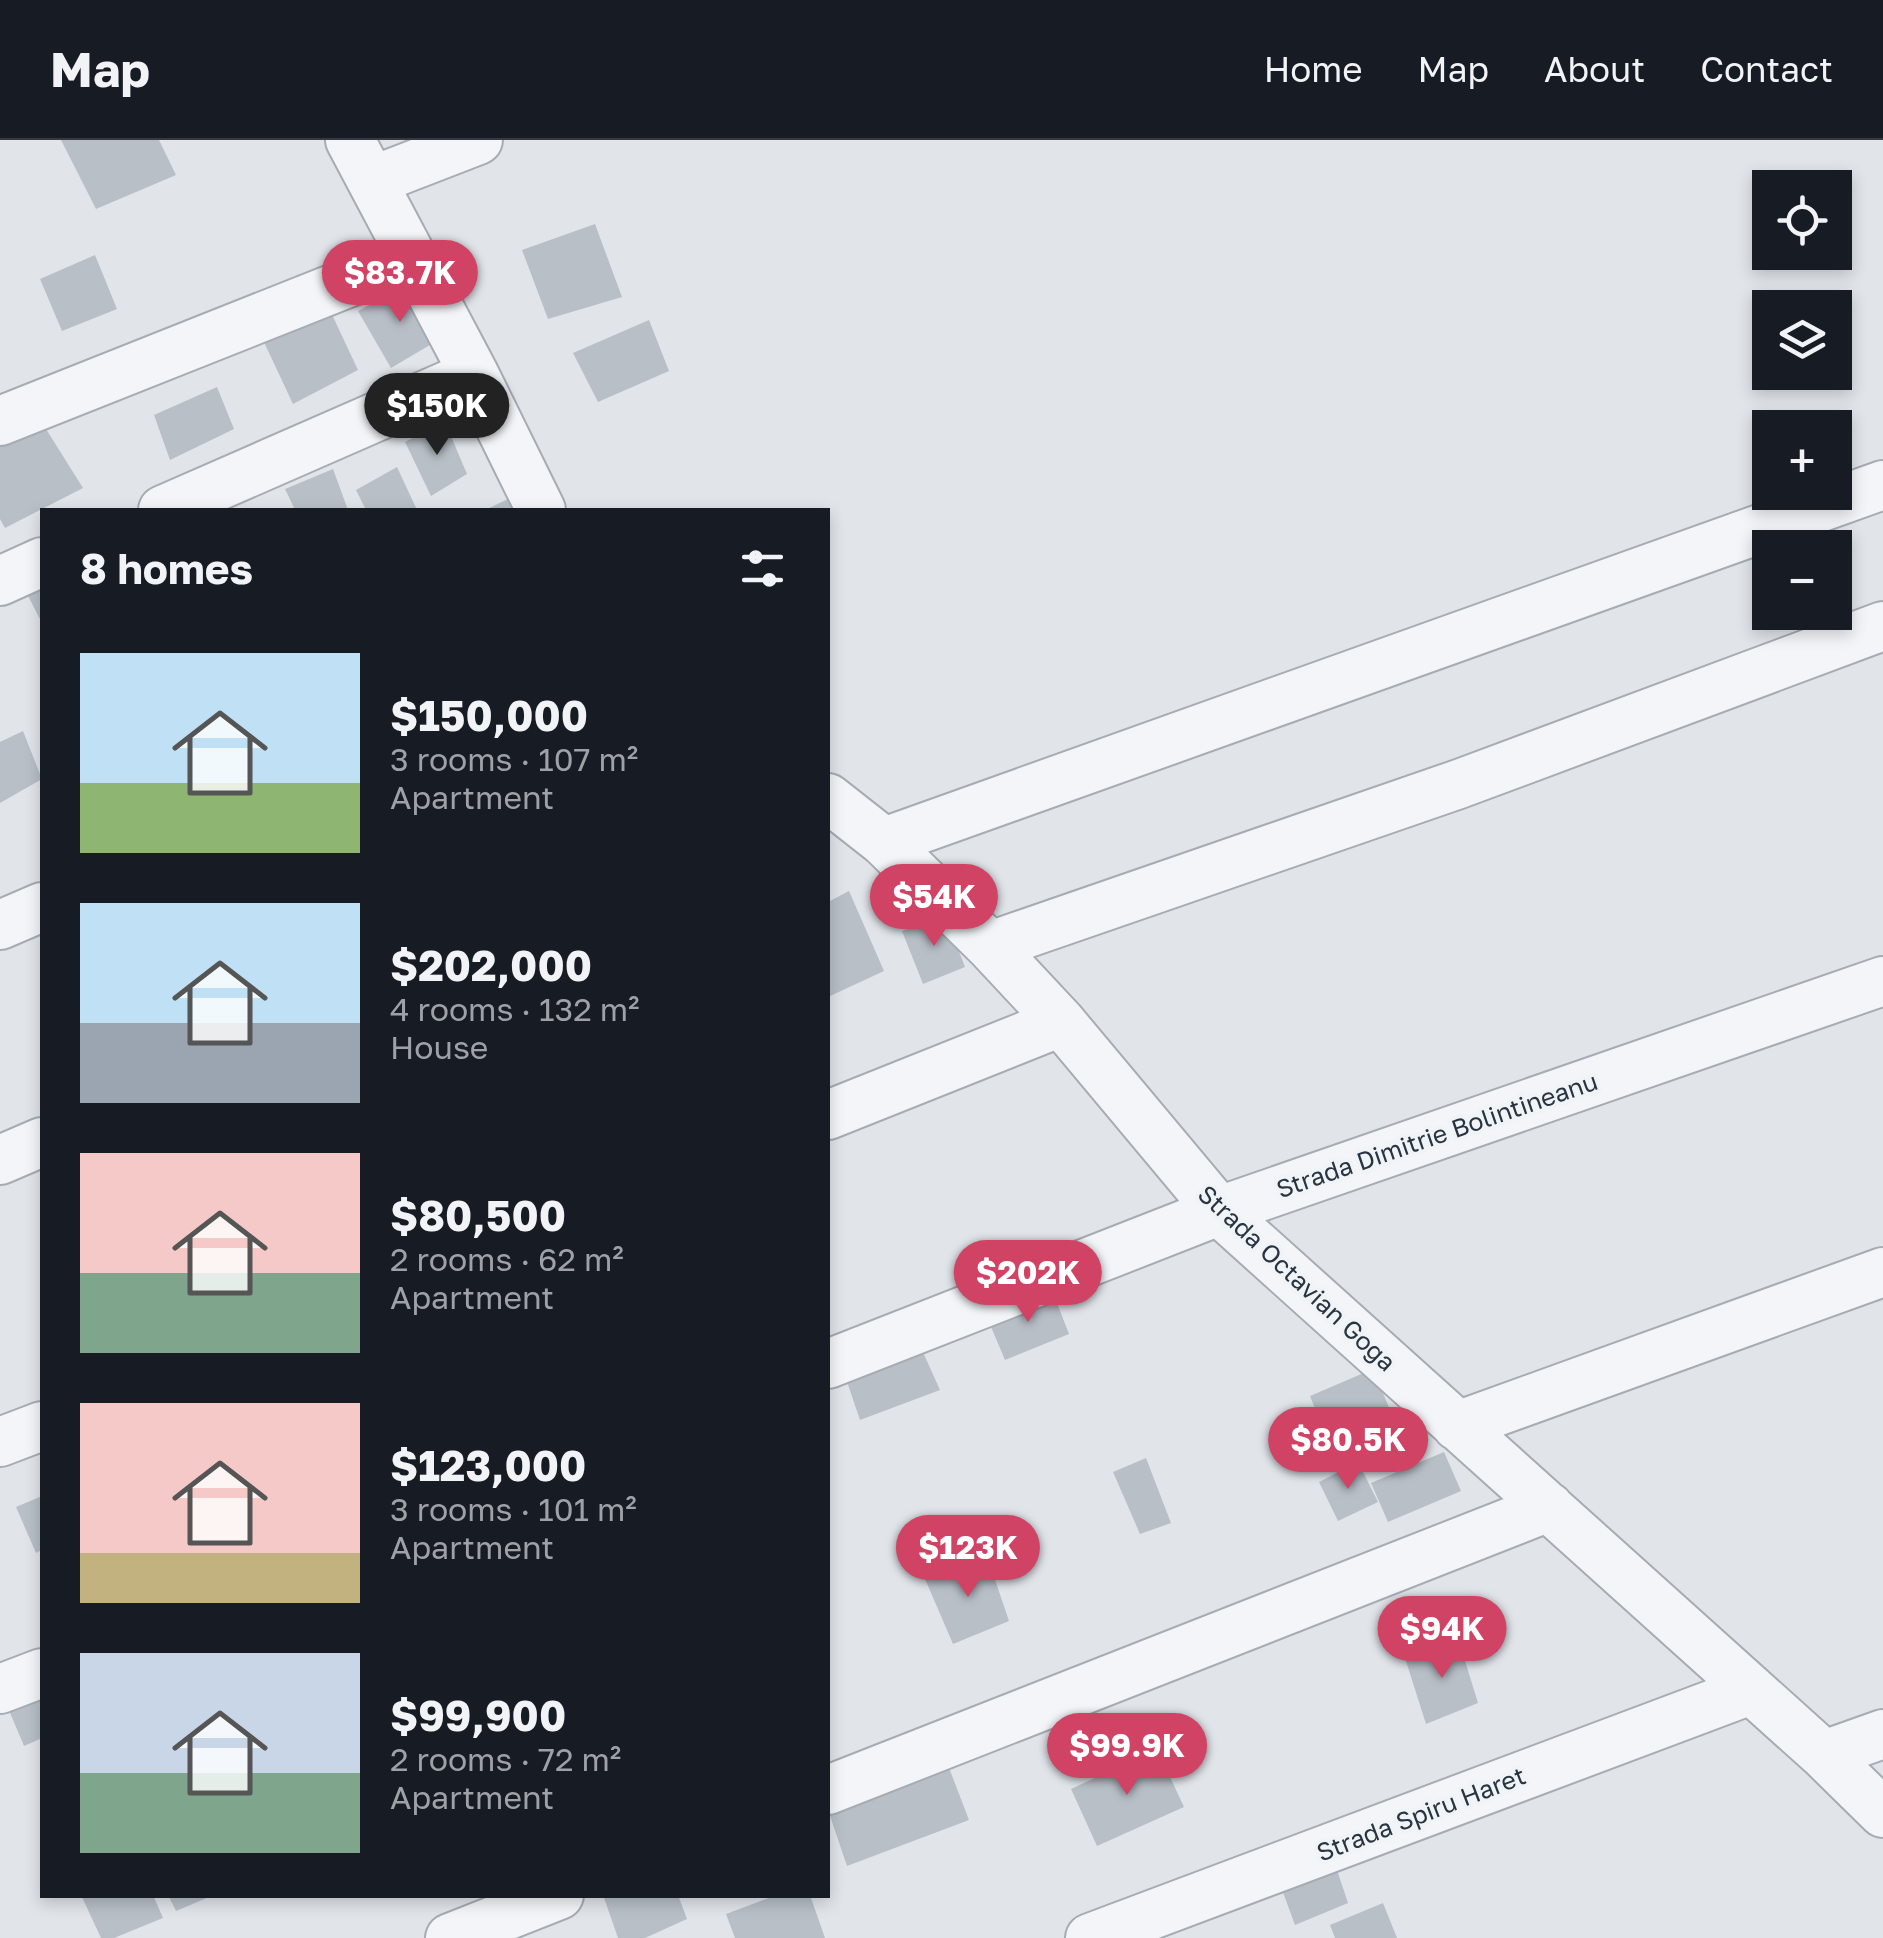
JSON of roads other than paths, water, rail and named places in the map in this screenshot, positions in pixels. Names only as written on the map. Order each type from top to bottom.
[{"type":"street","points":[[350,140],[541,508]]},
{"type":"street","points":[[372,182],[478,140]]},
{"type":"street","points":[[0,421],[413,257]]},
{"type":"street","points":[[168,508],[474,374]]},
{"type":"street","points":[[884,842],[1883,485]]},
{"type":"street","points":[[0,581],[40,563]]},
{"type":"street","points":[[990,946],[1458,784],[1883,626]]},
{"type":"street","name":"Strada Octavian Goga","points":[[831,804],[884,842],[990,946],[1060,1022],[1219,1211],[1824,1755],[1883,1813]]},
{"type":"street","points":[[0,925],[40,908]]},
{"type":"street","name":"Strada Dimitrie Bolintineanu","points":[[830,1363],[1219,1211],[1883,981]]},
{"type":"street","points":[[830,1113],[1060,1022]]},
{"type":"street","points":[[0,1160],[40,1143]]},
{"type":"street","points":[[1458,1426],[1883,1272]]},
{"type":"street","points":[[0,1442],[40,1427]]},
{"type":"street","points":[[830,1789],[1549,1507]]},
{"type":"street","points":[[0,1689],[40,1673]]},
{"type":"street","name":"Strada Spiru Haret","points":[[1090,1938],[1751,1690]]},
{"type":"street","points":[[1824,1755],[1883,1734]]},
{"type":"street","points":[[450,1938],[551,1898]]}]
